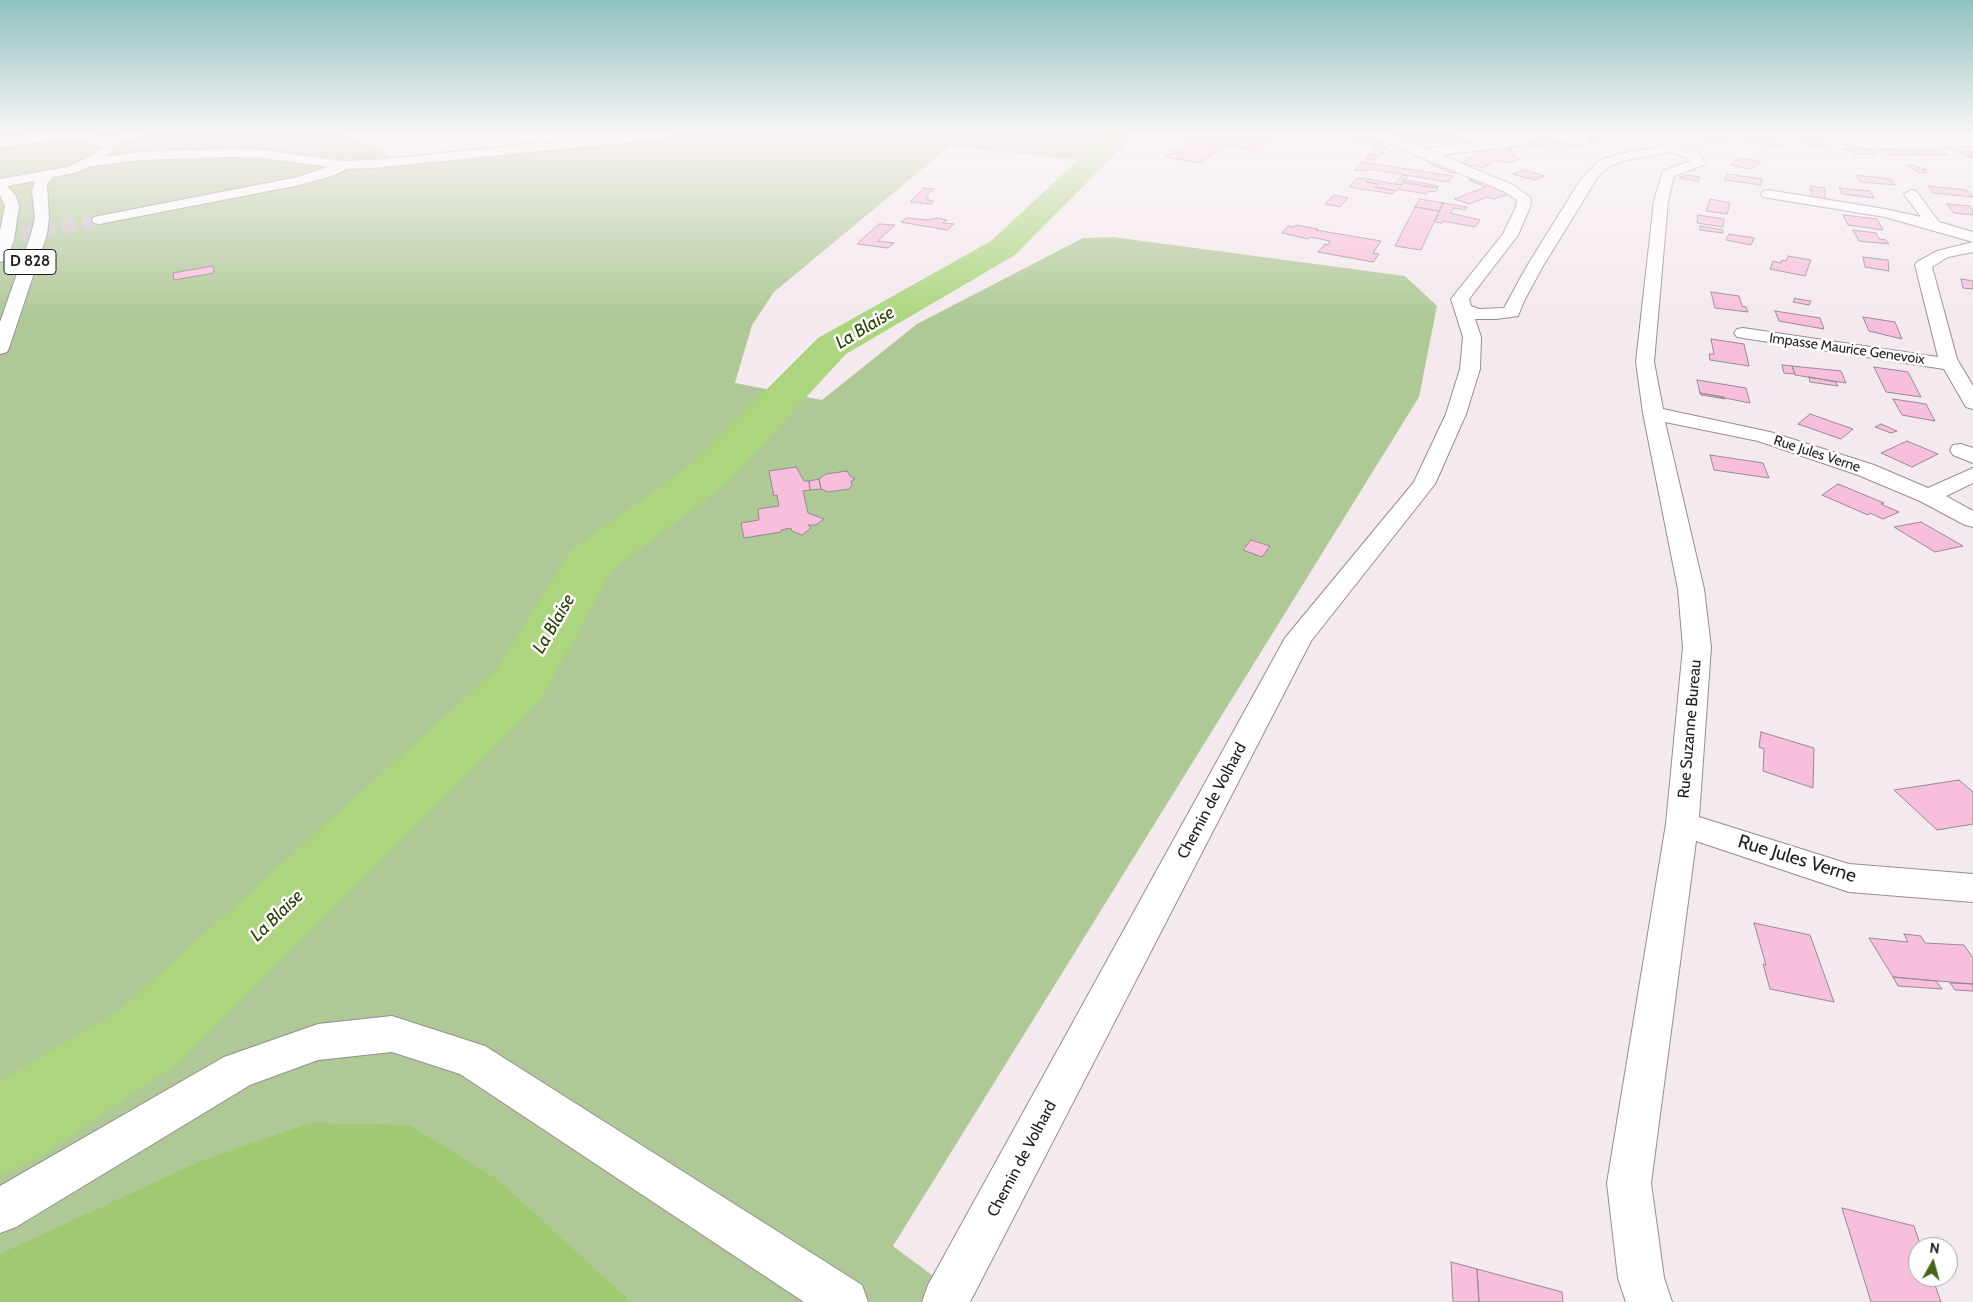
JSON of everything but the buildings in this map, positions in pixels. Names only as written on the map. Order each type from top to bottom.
[{"type":"street","name":"D 828","points":[[0,257],[6,240],[12,206],[9,196]]},
{"type":"street","name":"D 828","points":[[0,348],[39,234],[42,218],[40,196]]},
{"type":"street","points":[[99,220],[224,196]]},
{"type":"street","name":"Chemin de Volhard","points":[[945,1302],[1299,638],[1358,562],[1424,484],[1456,414],[1470,369],[1472,337],[1460,299],[1510,235],[1523,208],[1524,198],[1520,196]]},
{"type":"street","points":[[1464,310],[1478,314],[1512,312],[1515,301],[1578,196]]},
{"type":"street","name":"Rue Suzanne Bureau","points":[[1649,1302],[1641,1278],[1629,1183],[1682,824],[1697,647],[1690,589],[1653,413],[1645,362],[1662,196]]},
{"type":"street","points":[[1779,196],[1885,213],[1973,237]]},
{"type":"street","points":[[1912,196],[1934,225]]},
{"type":"street","points":[[1973,247],[1942,254],[1922,264],[1950,364],[1973,403]]},
{"type":"street","name":"Impasse Maurice Genevoix","points":[[1743,333],[1950,364]]},
{"type":"street","name":"Rue Jules Verne","points":[[1653,413],[1763,436],[1866,470],[1928,496],[1973,520]]},
{"type":"street","points":[[1928,496],[1973,475]]},
{"type":"street","name":"Rue Jules Verne","points":[[1682,824],[1849,878],[1973,888]]},
{"type":"street","points":[[0,1211],[238,1070],[318,1042],[392,1034],[471,1058],[845,1302]]},
{"type":"green space","points":[[0,196],[890,196],[774,292],[752,325],[735,383],[822,400],[917,324],[1083,238],[1113,237],[1405,276],[1437,306],[1419,397],[893,1246],[968,1302],[0,1302]]},
{"type":"green space","points":[[310,1123],[409,1125],[497,1179],[631,1302],[0,1302],[0,1254],[203,1160]]},
{"type":"waterway","name":"La Blaise","points":[[0,1131],[150,1036],[519,684],[590,561],[709,474],[832,346],[1003,248],[1058,196]]},
{"type":"tunnel","points":[[0,239],[99,220]]}]
